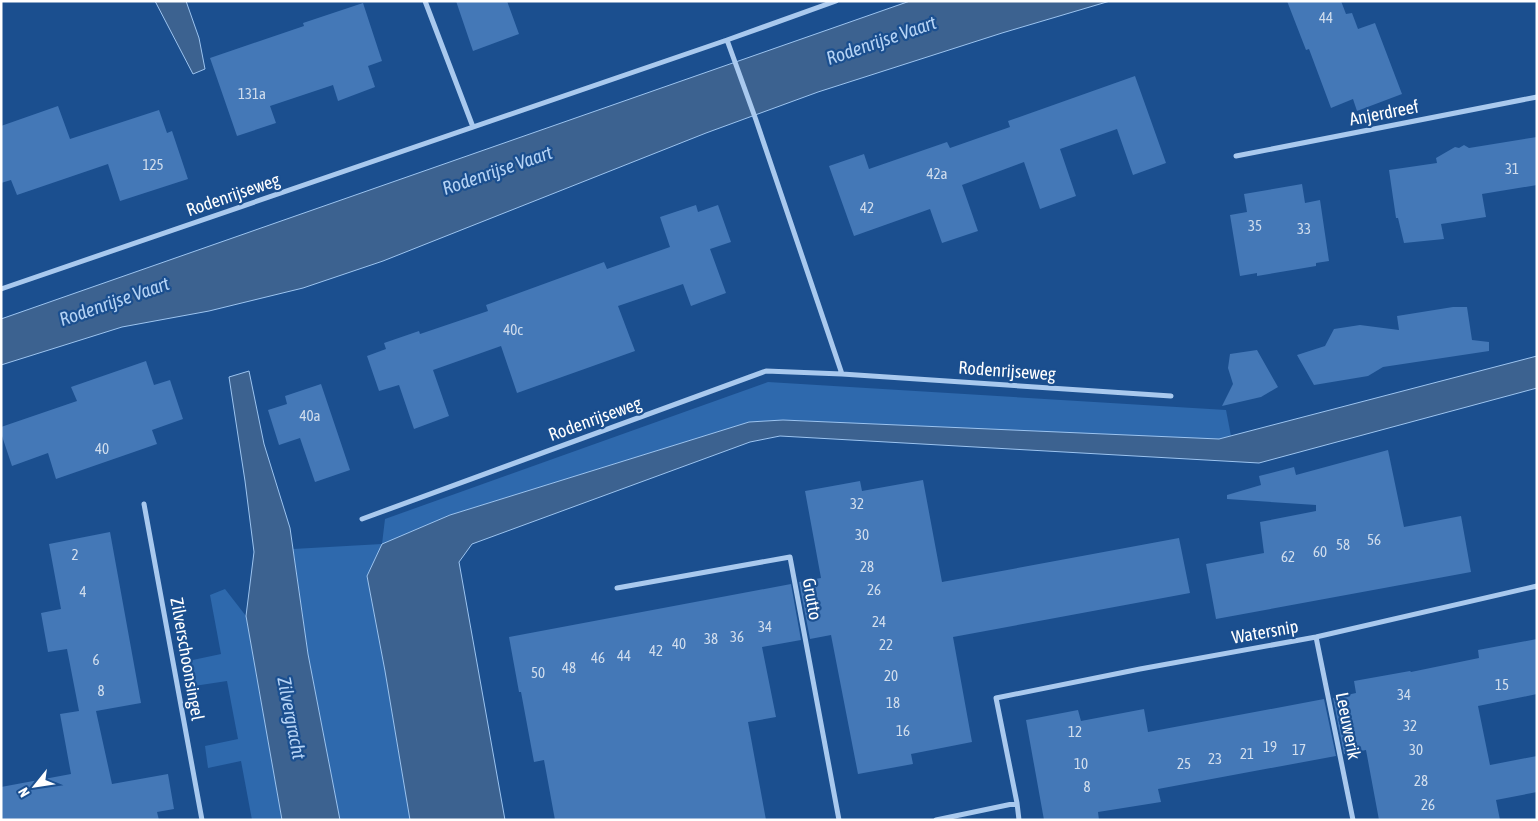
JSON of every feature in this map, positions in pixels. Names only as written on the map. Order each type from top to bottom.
[{"type":"street","points":[[425,1],[473,127]]},
{"type":"street","name":"Rodenrijseweg","points":[[1,289],[836,1]]},
{"type":"street","points":[[727,40],[842,374]]},
{"type":"street","name":"Anjerdreef","points":[[1236,156],[1537,98]]},
{"type":"street","name":"Rodenrijseweg","points":[[362,520],[766,371],[842,374],[1171,396]]},
{"type":"street","name":"Zilverschoonsingel","points":[[144,504],[202,820]]},
{"type":"street","name":"Grutto","points":[[617,588],[790,557],[839,820]]},
{"type":"street","name":"Watersnip","points":[[1017,802],[996,698],[1140,669],[1316,637],[1537,586]]},
{"type":"street","name":"Leeuwerik","points":[[1316,637],[1353,820]]},
{"type":"street","points":[[936,820],[1017,802],[1019,820]]},
{"type":"shaded area","points":[[768,382],[1226,410],[1231,436],[1219,439],[1198,439],[783,420],[749,422],[450,515],[383,544],[367,576],[410,820],[340,820],[308,654],[293,549],[382,544],[385,519]]},
{"type":"shaded area","points":[[225,589],[246,616],[282,820],[252,820],[241,761],[208,768],[205,746],[238,739],[227,681],[194,686],[188,661],[221,654],[210,595]]},
{"type":"water","points":[[155,1],[186,1],[199,38],[205,69],[193,74]]},
{"type":"water","name":"Rodenrijse Vaart","points":[[910,1],[1110,1],[1002,33],[818,92],[706,133],[383,261],[303,288],[209,311],[122,327],[1,365],[1,319]]},
{"type":"water","points":[[1537,356],[1537,388],[1259,463],[780,436],[750,442],[472,544],[459,562],[505,820],[410,820],[367,576],[382,544],[450,515],[749,422],[783,420],[1219,439]]},
{"type":"water","name":"Zilvergracht","points":[[249,371],[264,444],[290,528],[308,654],[340,820],[282,820],[246,616],[254,552],[229,377]]},
{"type":"building","points":[[456,1],[507,1],[519,34],[473,51]]},
{"type":"building","points":[[1287,1],[1341,1],[1346,14],[1352,13],[1358,29],[1375,23],[1402,94],[1357,111],[1353,99],[1331,108],[1309,49],[1306,50]]},
{"type":"building","points":[[363,3],[382,61],[368,66],[375,87],[338,101],[333,85],[270,106],[276,123],[237,136],[210,58],[304,26],[303,23]]},
{"type":"building","points":[[1135,76],[1166,163],[1133,175],[1117,129],[1060,149],[1076,196],[1040,209],[1024,162],[962,185],[978,231],[942,243],[930,209],[854,236],[829,166],[864,154],[869,169],[947,142],[950,148],[1010,127],[1008,121]]},
{"type":"building","points":[[58,106],[70,139],[159,110],[167,133],[172,131],[188,179],[120,201],[108,164],[17,195],[11,180],[1,183],[1,126]]},
{"type":"building","points":[[1537,137],[1537,185],[1482,194],[1486,217],[1441,224],[1444,239],[1404,243],[1398,218],[1396,218],[1389,170],[1437,163],[1436,158],[1455,147],[1459,148],[1464,145],[1469,148]]},
{"type":"building","points":[[1302,184],[1305,203],[1320,200],[1329,261],[1316,263],[1316,266],[1257,276],[1257,273],[1240,276],[1230,215],[1247,212],[1244,194]]},
{"type":"building","points":[[696,205],[698,212],[718,205],[731,242],[710,249],[726,293],[691,306],[683,284],[618,306],[635,351],[517,393],[501,346],[433,370],[449,416],[414,429],[399,385],[379,391],[367,356],[386,349],[384,343],[419,331],[420,334],[488,311],[486,305],[604,262],[607,269],[670,247],[660,217]]},
{"type":"building","points":[[1453,307],[1467,307],[1472,340],[1489,342],[1489,351],[1383,367],[1368,376],[1314,385],[1297,355],[1325,346],[1334,329],[1360,325],[1399,330],[1397,316]]},
{"type":"building","points":[[1257,350],[1278,387],[1261,397],[1222,406],[1233,384],[1228,368],[1230,354]]},
{"type":"building","points":[[146,361],[154,385],[170,380],[183,419],[152,430],[157,444],[56,479],[48,453],[12,466],[1,433],[1,427],[77,401],[71,387]]},
{"type":"building","points":[[321,384],[350,470],[315,482],[300,438],[279,445],[268,410],[287,404],[285,396]]},
{"type":"building","points":[[1388,450],[1404,527],[1461,516],[1471,572],[1216,619],[1206,564],[1264,553],[1260,522],[1316,511],[1316,505],[1227,499],[1227,495],[1261,485],[1259,476],[1294,467],[1296,475]]},
{"type":"building","points":[[923,480],[942,582],[1179,538],[1190,593],[953,637],[972,742],[911,754],[913,764],[858,774],[831,635],[810,639],[799,582],[821,578],[805,491],[860,481],[862,491]]},
{"type":"building","points":[[110,532],[141,703],[96,711],[112,784],[168,774],[174,809],[157,812],[159,820],[1,820],[1,787],[71,774],[60,714],[79,711],[67,649],[48,652],[41,613],[61,609],[49,544]]},
{"type":"building","points":[[791,584],[801,640],[762,647],[776,717],[748,722],[766,820],[555,820],[544,760],[534,762],[509,637]]},
{"type":"building","points":[[1537,639],[1537,694],[1478,706],[1490,765],[1537,756],[1537,792],[1496,800],[1500,820],[1379,820],[1366,750],[1344,754],[1333,698],[1356,693],[1354,681],[1479,658],[1478,650]]},
{"type":"building","points":[[1324,699],[1336,756],[1158,789],[1161,802],[1098,812],[1099,820],[1044,820],[1026,720],[1078,710],[1081,721],[1144,709],[1148,732]]}]
